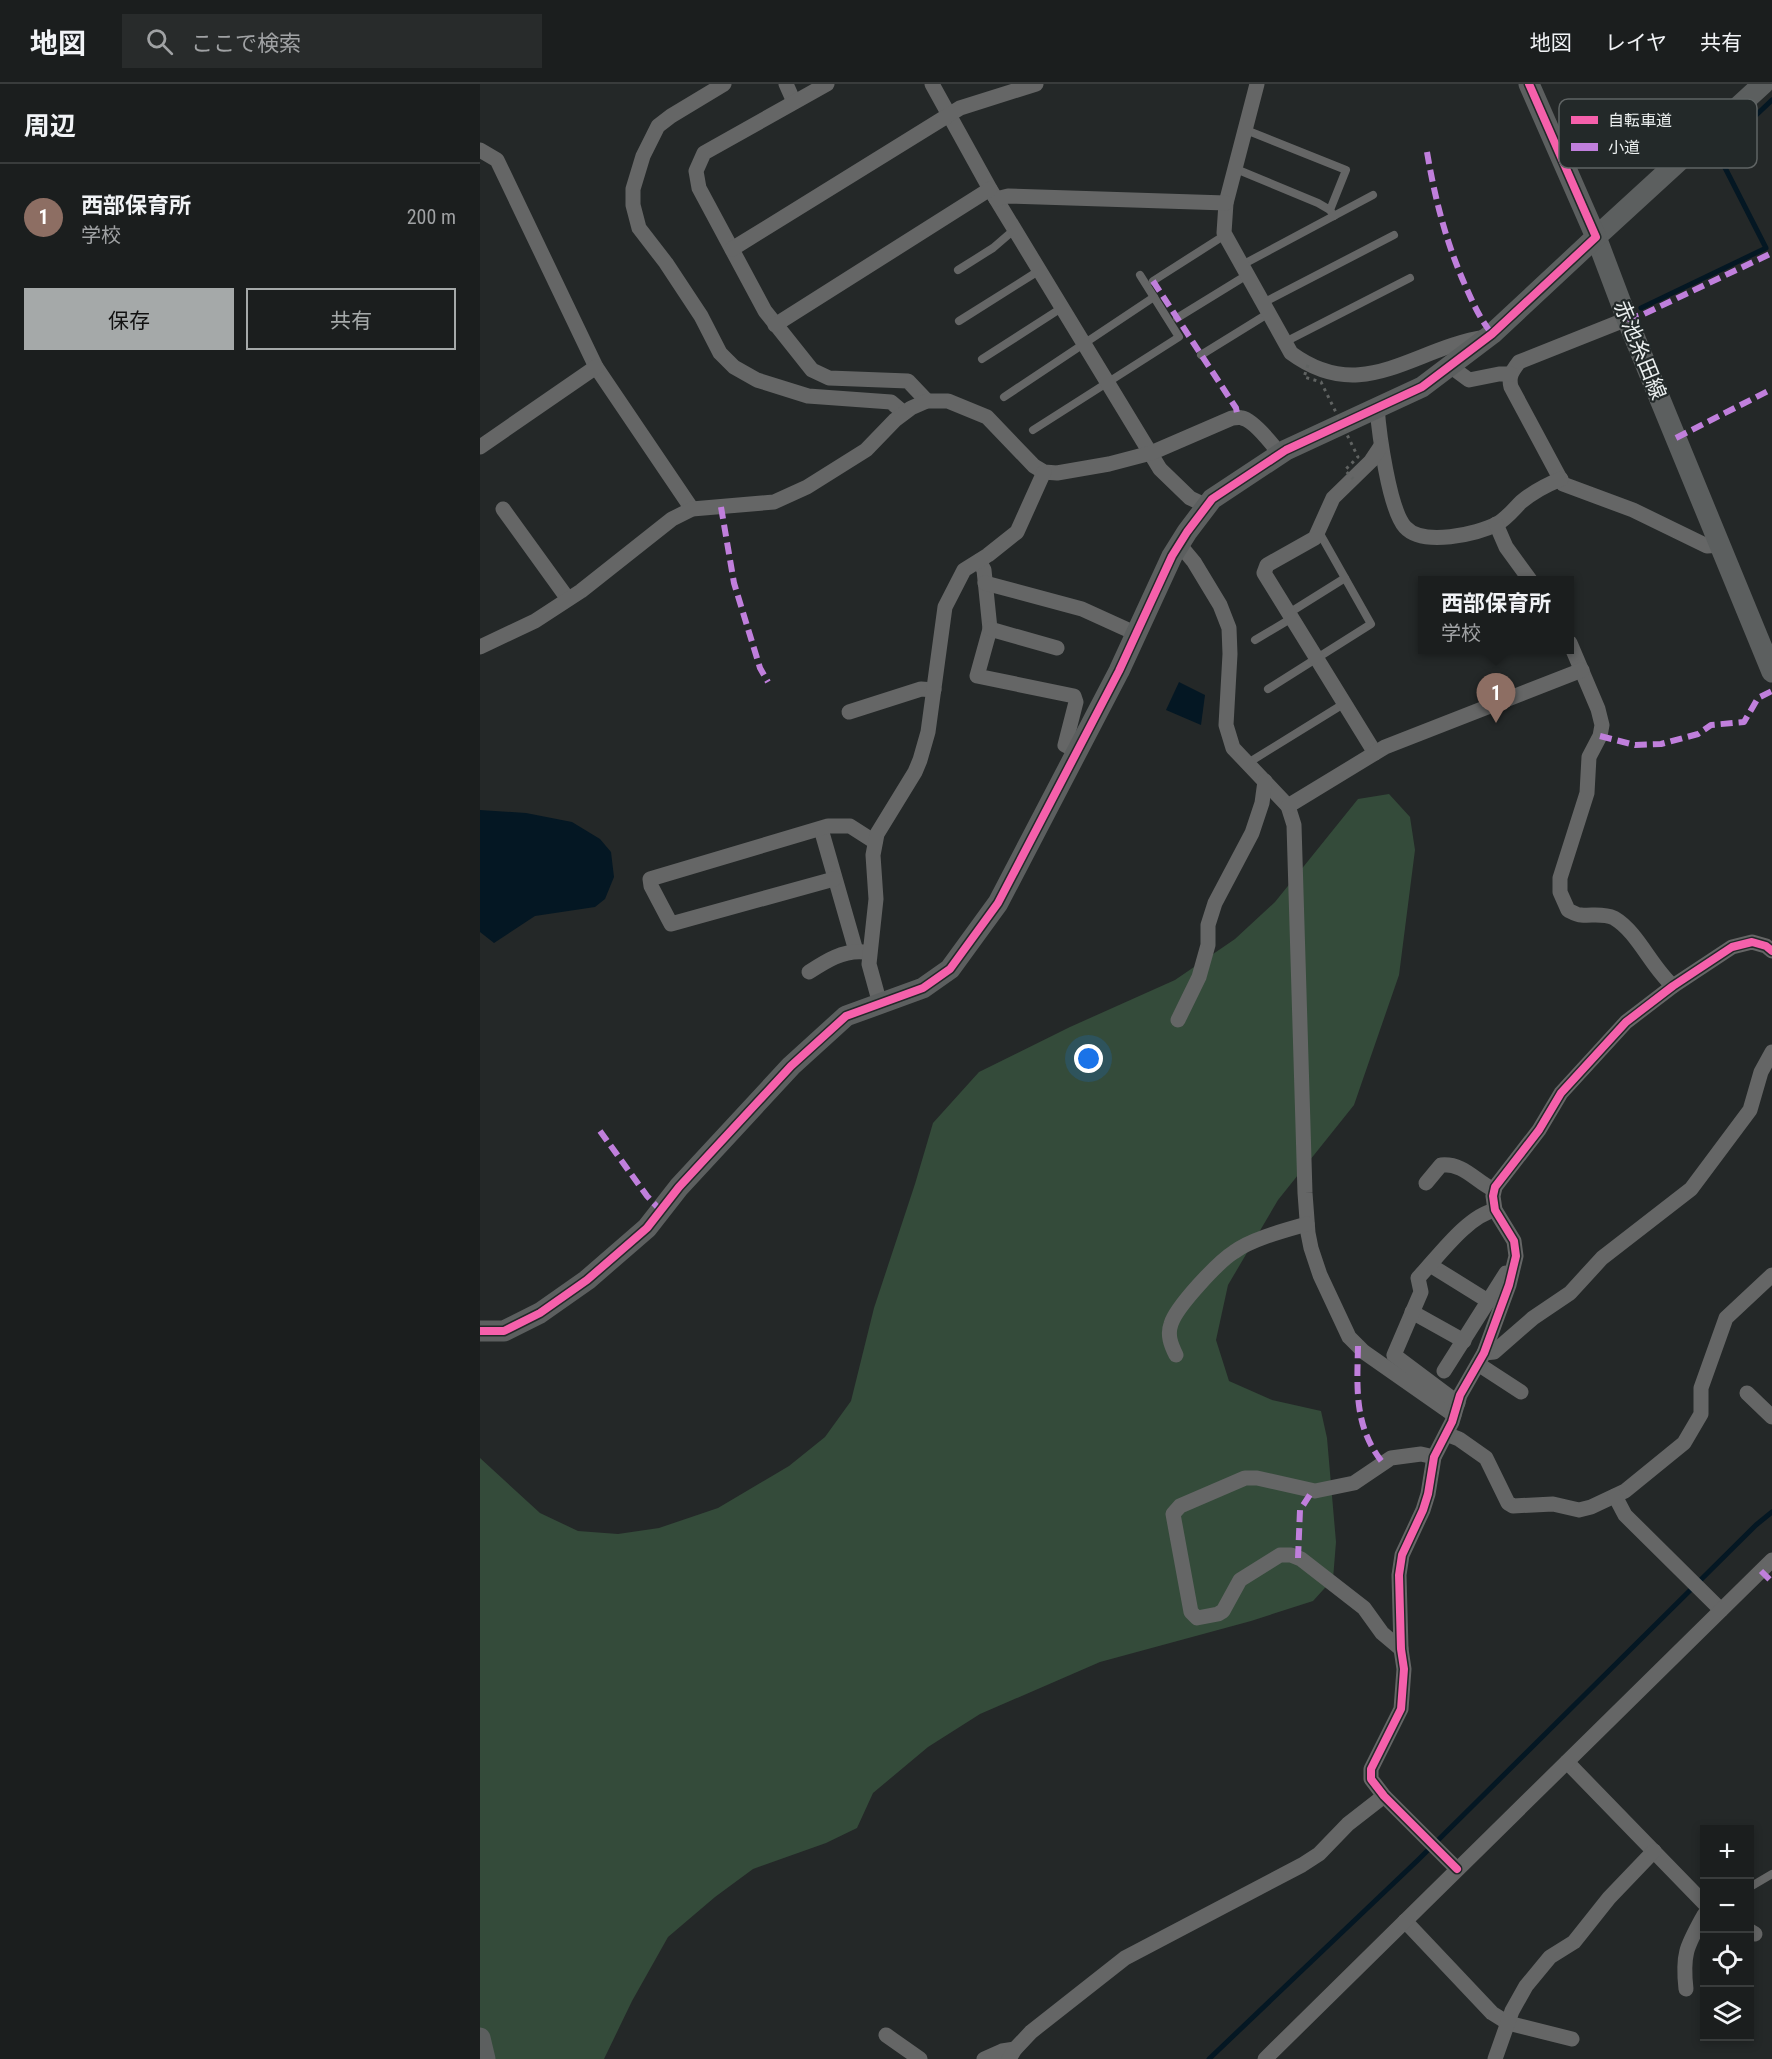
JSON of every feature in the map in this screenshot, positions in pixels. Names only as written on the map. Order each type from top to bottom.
[{"type":"street","points":[[724,84],[658,126],[643,156],[633,189],[633,206],[639,228],[695,307],[720,353],[734,367],[757,380],[808,396],[891,402],[904,413]]},
{"type":"street","points":[[786,84],[794,102]]},
{"type":"street","points":[[827,84],[704,153],[696,171],[699,188],[765,311],[812,370],[828,378],[908,381],[927,401]]},
{"type":"street","points":[[932,84],[993,194],[1160,469],[1190,498],[1207,506]]},
{"type":"street","points":[[732,249],[960,108],[1036,84]]},
{"type":"street","points":[[1257,84],[1226,202],[1225,236],[1291,353],[1308,365],[1338,376],[1374,374],[1465,340],[1488,337]]},
{"type":"street","name":"赤池糸田線","points":[[1529,84],[1559,153]]},
{"type":"street","points":[[1747,99],[1763,84]]},
{"type":"street","points":[[480,150],[497,160],[596,367],[692,509]]},
{"type":"street","name":"赤池糸田線","points":[[1566,168],[1596,237],[1627,319],[1772,672]]},
{"type":"street","points":[[480,1331],[504,1331],[540,1313],[587,1280],[647,1228],[679,1187],[791,1066],[846,1016],[923,988],[950,969],[998,903],[1119,671],[1172,556],[1212,500],[1280,454],[1422,387],[1488,337],[1671,168]]},
{"type":"street","points":[[776,325],[993,194],[1226,202]]},
{"type":"street","points":[[1627,319],[1519,362],[1511,374],[1509,381],[1511,387],[1563,484],[1633,510],[1707,546],[1721,545]]},
{"type":"street","points":[[1450,366],[1468,380],[1511,374]]},
{"type":"street","points":[[480,447],[596,367]]},
{"type":"street","points":[[480,647],[535,621],[568,599],[672,519],[692,509],[774,502],[796,492],[866,450],[895,420],[927,401],[948,400],[987,417],[1034,466],[1044,472],[1057,473],[1109,464],[1151,453],[1232,418],[1244,418],[1280,454]]},
{"type":"street","points":[[1377,407],[1381,446],[1399,517],[1406,529],[1428,538],[1462,536],[1497,524],[1540,488],[1561,479]]},
{"type":"street","points":[[1376,753],[1264,573],[1267,565],[1315,538],[1333,498],[1371,461],[1381,446]]},
{"type":"street","points":[[863,952],[876,899],[873,855],[875,842],[877,834],[920,760],[928,732],[945,607],[964,570],[1017,532],[1044,472]]},
{"type":"street","points":[[502,509],[568,599]]},
{"type":"street","points":[[1497,524],[1506,547],[1527,576]]},
{"type":"street","points":[[1179,544],[1194,562],[1220,605],[1229,628],[1230,654],[1226,725],[1233,748],[1288,806],[1294,825],[1307,1224],[1311,1248],[1320,1275],[1349,1337],[1364,1352],[1456,1409]]},
{"type":"street","points":[[979,561],[984,570],[990,629],[977,676],[1074,696],[1076,702],[1065,745],[1077,751]]},
{"type":"street","points":[[985,583],[1082,609],[1137,634]]},
{"type":"street","points":[[990,629],[1057,648]]},
{"type":"street","points":[[1574,653],[1598,709],[1602,724],[1600,736],[1589,757],[1587,792],[1560,878],[1560,892],[1568,910],[1580,915],[1597,914],[1612,917],[1625,926],[1663,977],[1673,986]]},
{"type":"street","points":[[1288,806],[1376,753],[1408,737],[1582,670]]},
{"type":"street","points":[[849,712],[921,689],[934,690]]},
{"type":"street","points":[[1178,1020],[1199,977],[1208,945],[1208,925],[1215,903],[1252,833],[1262,803],[1265,781]]},
{"type":"street","points":[[834,879],[671,924],[651,886],[650,879],[828,826],[850,825],[875,842]]},
{"type":"street","points":[[821,829],[834,879],[869,964],[880,1004]]},
{"type":"street","points":[[1457,1869],[1384,1796],[1371,1779],[1371,1769],[1401,1709],[1404,1669],[1398,1575],[1402,1555],[1423,1510],[1434,1457],[1446,1434],[1460,1395],[1481,1359],[1516,1257],[1514,1241],[1495,1210],[1494,1190],[1539,1130],[1561,1093],[1626,1022],[1673,986],[1732,947],[1752,942],[1766,946],[1772,951]]},
{"type":"street","points":[[809,972],[829,959],[863,952]]},
{"type":"street","points":[[1481,1359],[1494,1352],[1533,1318],[1570,1293],[1602,1258],[1691,1189],[1750,1110],[1761,1072],[1772,1052]]},
{"type":"street","points":[[1426,1183],[1441,1165],[1447,1164],[1465,1169],[1483,1185],[1494,1190]]},
{"type":"street","points":[[1456,1409],[1394,1355],[1421,1292],[1418,1278],[1473,1219],[1485,1212],[1495,1210]]},
{"type":"street","points":[[1176,1354],[1170,1342],[1170,1325],[1179,1309],[1221,1263],[1235,1250],[1307,1224]]},
{"type":"street","points":[[1430,1265],[1488,1301]]},
{"type":"street","points":[[1444,1371],[1506,1273],[1512,1273]]},
{"type":"street","points":[[1446,1434],[1459,1439],[1486,1458],[1508,1503],[1513,1506],[1553,1504],[1579,1510],[1591,1508],[1625,1491],[1684,1443],[1701,1414],[1701,1388],[1726,1318],[1772,1275]]},
{"type":"street","points":[[1412,1312],[1464,1341]]},
{"type":"street","points":[[1481,1359],[1521,1392]]},
{"type":"street","points":[[1748,1393],[1772,1417]]},
{"type":"street","points":[[1401,1649],[1382,1633],[1364,1608],[1301,1559],[1291,1555],[1280,1555],[1240,1580],[1224,1611],[1197,1618],[1191,1612],[1173,1514],[1180,1506],[1245,1478],[1257,1478],[1316,1491],[1354,1483],[1391,1458],[1421,1454],[1434,1457]]},
{"type":"street","points":[[1615,1496],[1625,1515],[1721,1610]]},
{"type":"street","points":[[1265,2059],[1772,1560]]},
{"type":"street","points":[[1567,1762],[1700,1899]]},
{"type":"street","points":[[984,2059],[1002,2051],[1012,2054],[1031,2032],[1125,1958],[1319,1854],[1348,1824],[1384,1796]]},
{"type":"street","points":[[1496,2059],[1508,2023],[1526,1986],[1550,1957],[1574,1942],[1609,1898],[1654,1851]]},
{"type":"street","points":[[1405,1921],[1492,2013],[1508,2023],[1572,2039]]},
{"type":"street","points":[[1686,1989],[1683,1965],[1689,1943],[1700,1923]]},
{"type":"street","points":[[886,2035],[920,2059]]},
{"type":"street","points":[[480,2038],[485,2059]]},
{"type":"lane","points":[[1246,130],[1346,170],[1332,213]]},
{"type":"lane","points":[[1236,169],[1318,203],[1332,213]]},
{"type":"lane","points":[[1177,318],[1244,270],[1332,213],[1373,195]]},
{"type":"lane","points":[[958,270],[993,248],[1015,229]]},
{"type":"lane","points":[[1201,355],[1266,308],[1394,235]]},
{"type":"lane","points":[[1153,280],[1225,236]]},
{"type":"lane","points":[[959,321],[1040,270]]},
{"type":"lane","points":[[1033,430],[1179,337],[1140,274]]},
{"type":"lane","points":[[1285,342],[1410,278]]},
{"type":"lane","points":[[1004,398],[1154,297]]},
{"type":"lane","points":[[982,359],[1063,307]]},
{"type":"lane","points":[[1268,690],[1371,624],[1318,531]]},
{"type":"lane","points":[[1255,640],[1345,578]]},
{"type":"lane","points":[[1248,763],[1345,703]]},
{"type":"lane","points":[[1754,1884],[1772,1874]]},
{"type":"path","points":[[1308,365],[1304,377],[1321,382],[1358,457],[1345,470],[1353,479]]},
{"type":"green space","points":[[1389,794],[1410,817],[1415,850],[1399,975],[1354,1105],[1278,1200],[1228,1285],[1216,1340],[1229,1381],[1272,1400],[1321,1411],[1327,1438],[1336,1542],[1333,1579],[1313,1601],[1251,1621],[1100,1662],[980,1714],[928,1747],[873,1793],[857,1828],[826,1843],[753,1869],[715,1897],[668,1937],[632,2001],[604,2059],[480,2059],[480,1458],[540,1513],[578,1531],[618,1534],[659,1528],[718,1508],[789,1466],[825,1437],[851,1401],[874,1308],[933,1123],[979,1072],[1070,1027],[1175,980],[1235,939],[1275,902],[1358,799]]},
{"type":"water","points":[[1179,682],[1205,695],[1201,725],[1166,710]]},
{"type":"water","points":[[480,810],[526,813],[572,822],[600,839],[611,852],[614,877],[605,899],[595,907],[535,916],[494,943],[480,932]]},
{"type":"waterway","points":[[1757,114],[1772,100]]},
{"type":"waterway","points":[[1641,308],[1766,248],[1725,168]]},
{"type":"waterway","points":[[1209,2059],[1418,1860],[1756,1525],[1772,1512]]},
{"type":"marked path","points":[[1427,152],[1452,253],[1474,304],[1492,334]]},
{"type":"marked path","points":[[1627,319],[1644,314],[1772,253]]},
{"type":"marked path","points":[[1153,281],[1236,408],[1238,418]]},
{"type":"marked path","points":[[1676,438],[1772,389]]},
{"type":"marked path","points":[[721,507],[734,583],[760,668],[768,682]]},
{"type":"marked path","points":[[1600,736],[1635,745],[1661,744],[1698,734],[1711,725],[1744,722],[1758,698],[1772,691]]},
{"type":"marked path","points":[[600,1131],[647,1196],[661,1211]]},
{"type":"marked path","points":[[1358,1346],[1359,1408],[1367,1436],[1383,1463]]},
{"type":"marked path","points":[[1298,1558],[1300,1510],[1313,1490]]},
{"type":"marked path","points":[[1761,1571],[1772,1582]]},
{"type":"cycle path","points":[[1529,84],[1559,153]]},
{"type":"cycle path","points":[[480,1331],[504,1331],[540,1313],[587,1280],[647,1228],[679,1187],[791,1066],[846,1016],[923,988],[950,969],[998,903],[1119,671],[1172,556],[1212,499],[1286,450],[1422,387],[1492,334],[1596,237],[1566,168]]},
{"type":"cycle path","points":[[1457,1869],[1384,1796],[1371,1779],[1371,1769],[1401,1709],[1404,1669],[1401,1649],[1399,1575],[1402,1555],[1423,1510],[1434,1457],[1452,1422],[1460,1395],[1484,1353],[1509,1285],[1516,1256],[1514,1241],[1495,1210],[1493,1196],[1495,1187],[1539,1130],[1561,1093],[1626,1022],[1673,986],[1732,947],[1752,942],[1766,946],[1772,951]]},
{"type":"place","name":"西部保育所","points":[[1496,723]]}]
